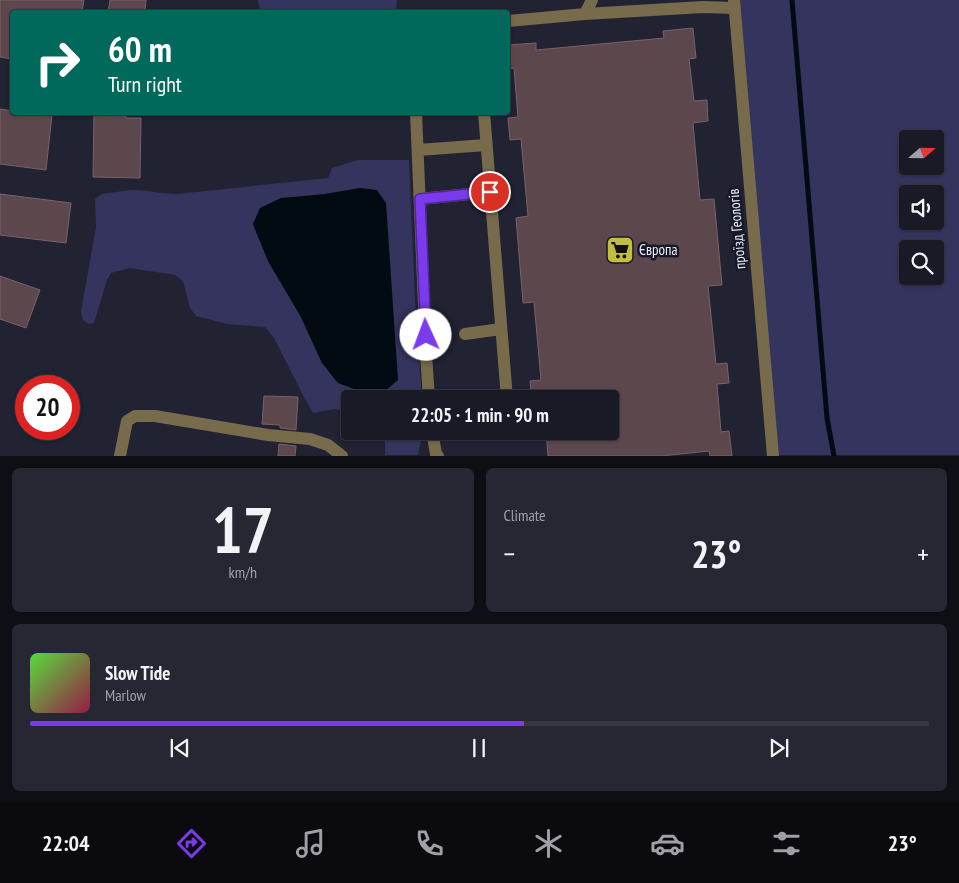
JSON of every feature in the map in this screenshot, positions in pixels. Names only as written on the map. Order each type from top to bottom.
[{"type":"street","points":[[585,14],[592,0]]},
{"type":"street","points":[[510,21],[734,4]]},
{"type":"street","name":"проїзд Геологів","points":[[734,4],[773,456]]},
{"type":"street","points":[[416,115],[429,390]]},
{"type":"street","points":[[484,115],[506,390]]},
{"type":"street","points":[[418,150],[486,145]]},
{"type":"street","points":[[420,199],[490,192]]},
{"type":"street","points":[[465,334],[501,329]]},
{"type":"street","points":[[120,456],[126,421],[134,416],[155,416],[268,435],[310,439],[328,445],[342,456]]},
{"type":"street","points":[[434,440],[438,456]]},
{"type":"shaded area","points":[[258,0],[397,0],[396,10],[260,10]]},
{"type":"shaded area","points":[[737,0],[959,0],[959,455],[778,455]]},
{"type":"shaded area","points":[[358,160],[409,160],[415,300],[421,390],[341,390],[341,410],[334,409],[313,413],[274,338],[265,327],[227,324],[196,316],[190,308],[183,281],[175,275],[130,268],[111,273],[107,280],[94,323],[89,324],[83,320],[81,312],[96,227],[95,199],[102,194],[130,190],[177,194],[328,178],[332,168]],"holes":[[[360,188],[322,363],[301,317],[268,261],[253,224],[325,194]]]},
{"type":"shaded area","points":[[360,188],[377,190],[386,203],[398,380],[386,390],[357,390],[338,383],[322,363],[301,317],[268,261],[253,224],[260,208],[281,198],[325,194]]},
{"type":"shaded area","points":[[385,440],[421,440],[418,455],[385,455]]},
{"type":"building","points":[[0,0],[84,0],[82,10],[10,10],[10,59],[0,57]]},
{"type":"building","points":[[110,0],[146,0],[145,10],[108,10]]},
{"type":"building","points":[[693,28],[696,58],[689,59],[694,101],[707,100],[708,121],[693,123],[700,200],[714,199],[722,285],[708,286],[716,364],[727,363],[729,383],[717,384],[721,432],[729,431],[732,456],[710,456],[709,451],[661,456],[548,456],[547,440],[619,440],[619,390],[531,390],[530,381],[541,380],[534,302],[523,303],[516,218],[528,216],[521,139],[510,140],[508,118],[518,117],[514,68],[510,69],[510,45],[536,43],[536,50],[664,38],[663,31]]},
{"type":"building","points":[[0,109],[10,111],[10,115],[52,115],[46,170],[0,164]]},
{"type":"building","points":[[94,115],[126,115],[126,118],[141,118],[140,178],[93,177]]},
{"type":"building","points":[[0,194],[71,203],[66,243],[0,235]]},
{"type":"building","points":[[0,276],[40,290],[26,328],[0,319]]},
{"type":"building","points":[[264,396],[298,397],[296,430],[280,428],[280,425],[262,424]]},
{"type":"building","points":[[279,444],[296,446],[295,456],[278,456]]},
{"type":"waterway","points":[[792,0],[827,418],[834,456]]},
{"type":"place","name":"Європа","points":[[620,250]]},
{"type":"route","points":[[426,335],[420,199],[490,192]]}]
